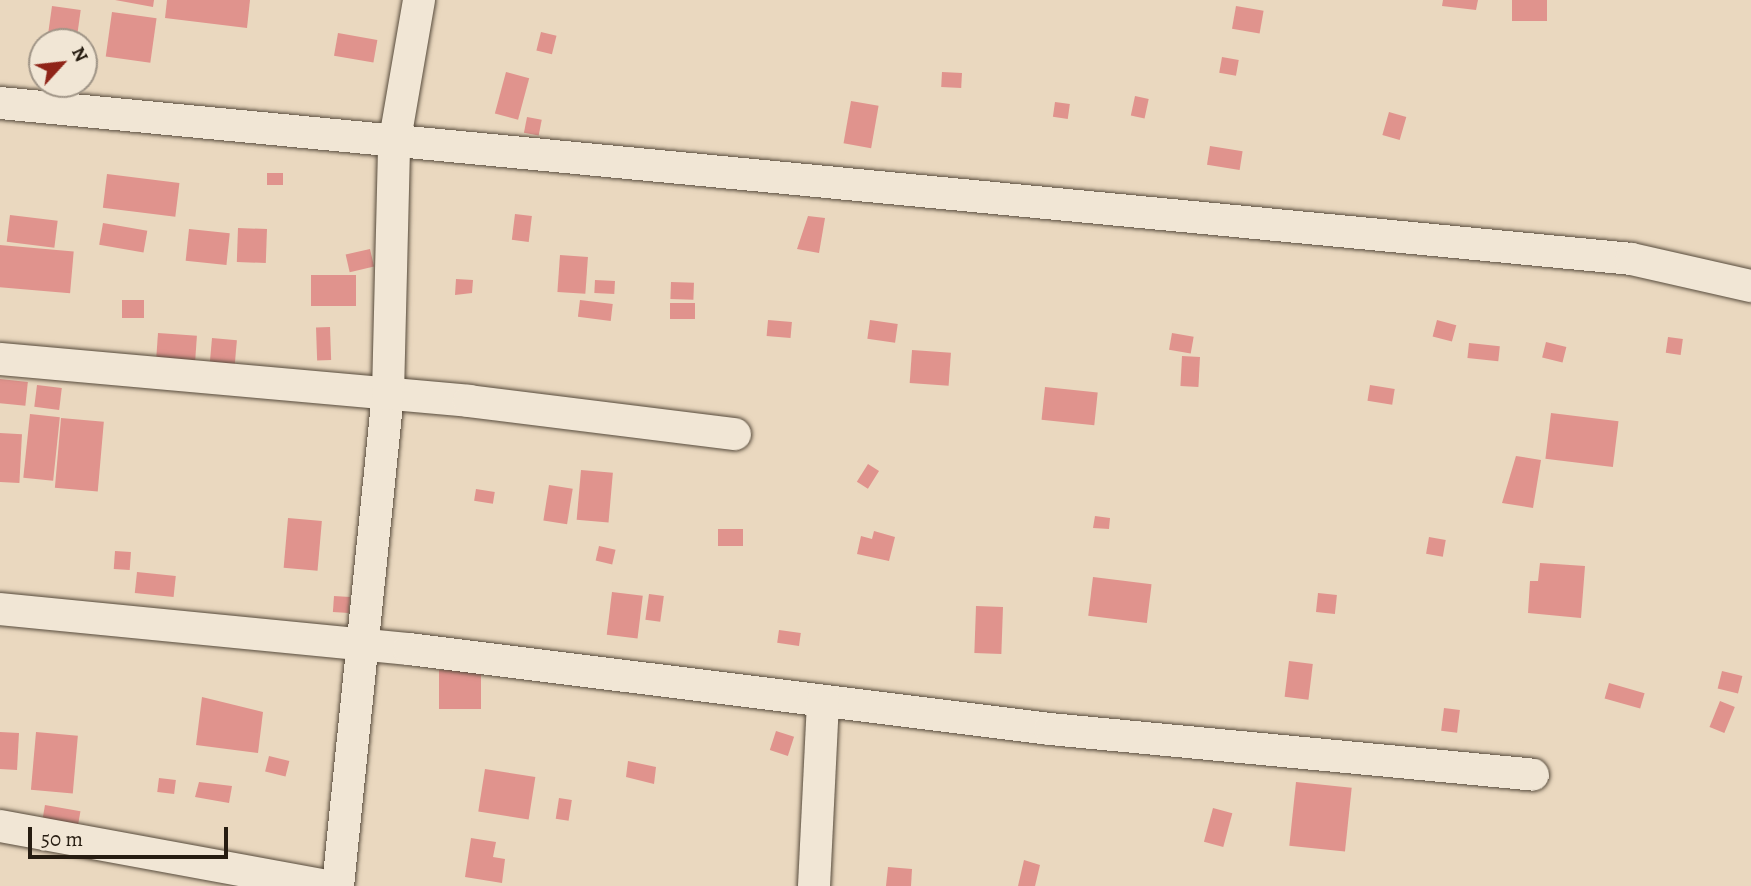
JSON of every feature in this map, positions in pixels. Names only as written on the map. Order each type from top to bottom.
[{"type":"street","points":[[338,886],[388,394],[394,145],[419,0]]},
{"type":"street","points":[[0,103],[394,145],[1630,259],[1751,286]]},
{"type":"street","points":[[0,359],[388,394],[736,434]]},
{"type":"street","points":[[0,609],[361,644],[823,701],[1533,775]]},
{"type":"street","points":[[814,886],[823,701]]},
{"type":"street","points":[[0,826],[328,886]]},
{"type":"building","points":[[115,0],[154,0],[153,7]]},
{"type":"building","points":[[167,0],[250,0],[247,28],[165,18]]},
{"type":"building","points":[[1443,0],[1478,0],[1476,10],[1442,6]]},
{"type":"building","points":[[1512,0],[1547,0],[1547,21],[1512,21]]},
{"type":"building","points":[[52,6],[81,10],[78,28],[49,28]]},
{"type":"building","points":[[1236,6],[1264,11],[1260,34],[1232,29]]},
{"type":"building","points":[[112,12],[157,18],[150,63],[106,57]]},
{"type":"building","points":[[541,32],[557,36],[552,54],[536,50]]},
{"type":"building","points":[[338,33],[377,40],[373,63],[334,56]]},
{"type":"building","points":[[1222,57],[1239,60],[1236,76],[1219,73]]},
{"type":"building","points":[[506,72],[529,78],[518,120],[495,114]]},
{"type":"building","points":[[942,72],[962,73],[961,88],[941,87]]},
{"type":"building","points":[[1135,96],[1149,99],[1145,118],[1131,116]]},
{"type":"building","points":[[851,101],[879,106],[871,148],[844,143]]},
{"type":"building","points":[[1055,102],[1070,104],[1068,119],[1053,117]]},
{"type":"building","points":[[1389,112],[1406,117],[1400,140],[1382,135]]},
{"type":"building","points":[[527,117],[542,120],[539,136],[524,133]]},
{"type":"building","points":[[1210,146],[1243,151],[1240,170],[1207,165]]},
{"type":"building","points":[[267,173],[283,173],[283,185],[267,185]]},
{"type":"building","points":[[107,174],[179,183],[175,217],[103,208]]},
{"type":"building","points":[[515,214],[532,216],[529,242],[512,240]]},
{"type":"building","points":[[10,215],[58,221],[54,248],[7,242]]},
{"type":"building","points":[[808,216],[825,218],[819,253],[797,249]]},
{"type":"building","points":[[103,223],[147,231],[143,252],[99,245]]},
{"type":"building","points":[[238,228],[267,229],[266,263],[237,262]]},
{"type":"building","points":[[189,229],[230,233],[226,265],[186,261]]},
{"type":"building","points":[[0,245],[74,251],[70,293],[0,287]]},
{"type":"building","points":[[370,249],[374,267],[350,272],[346,255]]},
{"type":"building","points":[[560,255],[588,257],[585,294],[557,292]]},
{"type":"building","points":[[311,275],[356,275],[356,306],[311,306]]},
{"type":"building","points":[[456,279],[473,280],[472,293],[455,295]]},
{"type":"building","points":[[595,280],[615,281],[614,294],[594,293]]},
{"type":"building","points":[[671,282],[694,283],[693,300],[670,299]]},
{"type":"building","points":[[122,300],[144,300],[144,318],[122,318]]},
{"type":"building","points":[[580,300],[613,304],[611,321],[578,317]]},
{"type":"building","points":[[670,303],[695,303],[695,319],[670,319]]},
{"type":"building","points":[[768,320],[792,322],[791,338],[767,336]]},
{"type":"building","points":[[870,320],[898,324],[895,343],[867,339]]},
{"type":"building","points":[[1437,320],[1456,325],[1452,342],[1433,336]]},
{"type":"building","points":[[316,327],[330,327],[331,360],[317,360]]},
{"type":"building","points":[[158,333],[197,336],[195,362],[156,359]]},
{"type":"building","points":[[1172,333],[1194,337],[1191,354],[1169,350]]},
{"type":"building","points":[[1668,337],[1683,339],[1681,355],[1666,353]]},
{"type":"building","points":[[212,338],[237,340],[235,366],[210,364]]},
{"type":"building","points":[[1546,342],[1566,347],[1563,363],[1542,358]]},
{"type":"building","points":[[1469,343],[1500,346],[1498,361],[1467,358]]},
{"type":"building","points":[[912,350],[951,353],[949,386],[910,383]]},
{"type":"building","points":[[1182,356],[1200,357],[1198,387],[1180,386]]},
{"type":"building","points":[[0,379],[28,382],[25,406],[0,403]]},
{"type":"building","points":[[37,385],[62,388],[59,410],[34,407]]},
{"type":"building","points":[[1370,385],[1395,389],[1392,405],[1367,401]]},
{"type":"building","points":[[1045,387],[1098,393],[1094,425],[1042,420]]},
{"type":"building","points":[[1551,413],[1618,421],[1613,467],[1545,459]]},
{"type":"building","points":[[30,414],[60,417],[53,481],[23,478]]},
{"type":"building","points":[[61,418],[104,422],[98,491],[55,488]]},
{"type":"building","points":[[0,433],[22,434],[19,483],[0,482]]},
{"type":"building","points":[[1516,456],[1541,460],[1533,508],[1502,503]]},
{"type":"building","points":[[868,464],[879,471],[868,489],[857,482]]},
{"type":"building","points":[[581,470],[613,473],[609,523],[577,520]]},
{"type":"building","points":[[549,485],[573,489],[567,524],[543,521]]},
{"type":"building","points":[[476,489],[495,492],[493,504],[474,501]]},
{"type":"building","points":[[1095,516],[1110,518],[1109,529],[1093,528]]},
{"type":"building","points":[[288,518],[322,521],[318,571],[284,568]]},
{"type":"building","points":[[718,529],[743,529],[743,546],[718,546]]},
{"type":"building","points":[[874,531],[895,537],[889,561],[857,554],[861,536],[872,539]]},
{"type":"building","points":[[1429,537],[1446,540],[1443,557],[1426,554]]},
{"type":"building","points":[[599,546],[616,550],[612,564],[596,561]]},
{"type":"building","points":[[115,551],[131,552],[130,570],[114,569]]},
{"type":"building","points":[[1540,563],[1585,566],[1581,618],[1528,613],[1530,581],[1538,581]]},
{"type":"building","points":[[137,572],[176,576],[174,597],[135,593]]},
{"type":"building","points":[[1093,577],[1152,584],[1147,623],[1088,616]]},
{"type":"building","points":[[612,592],[643,596],[638,638],[607,635]]},
{"type":"building","points":[[1318,593],[1337,595],[1335,614],[1316,612]]},
{"type":"building","points":[[649,594],[664,596],[660,622],[645,620]]},
{"type":"building","points":[[334,596],[350,597],[349,613],[333,612]]},
{"type":"building","points":[[976,606],[1003,607],[1001,654],[974,653]]},
{"type":"building","points":[[779,630],[801,633],[799,646],[777,643]]},
{"type":"building","points":[[1289,661],[1313,664],[1308,700],[1285,697]]},
{"type":"building","points":[[439,670],[481,670],[481,709],[439,709]]},
{"type":"building","points":[[1722,671],[1742,676],[1738,694],[1718,688]]},
{"type":"building","points":[[1609,683],[1645,693],[1640,709],[1605,698]]},
{"type":"building","points":[[202,697],[263,712],[258,753],[196,745]]},
{"type":"building","points":[[1720,701],[1735,707],[1724,733],[1710,727]]},
{"type":"building","points":[[1444,708],[1460,710],[1457,733],[1441,731]]},
{"type":"building","points":[[776,731],[794,737],[788,756],[770,750]]},
{"type":"building","points":[[0,732],[19,733],[17,770],[0,769]]},
{"type":"building","points":[[36,732],[78,736],[73,793],[31,790]]},
{"type":"building","points":[[269,756],[289,761],[286,777],[265,772]]},
{"type":"building","points":[[628,761],[656,767],[654,784],[626,777]]},
{"type":"building","points":[[485,769],[535,777],[529,819],[478,811]]},
{"type":"building","points":[[159,778],[176,780],[174,794],[157,792]]},
{"type":"building","points":[[199,782],[232,786],[229,803],[195,797]]},
{"type":"building","points":[[1296,782],[1352,788],[1345,852],[1289,846]]},
{"type":"building","points":[[559,798],[572,800],[569,821],[556,819]]},
{"type":"building","points":[[45,805],[80,811],[77,833],[41,827]]},
{"type":"building","points":[[1213,808],[1232,813],[1223,847],[1204,842]]},
{"type":"building","points":[[471,838],[496,842],[493,857],[505,859],[502,883],[465,877]]},
{"type":"building","points":[[1024,860],[1040,865],[1035,886],[1018,886]]},
{"type":"building","points":[[888,867],[912,869],[911,886],[886,886]]}]
